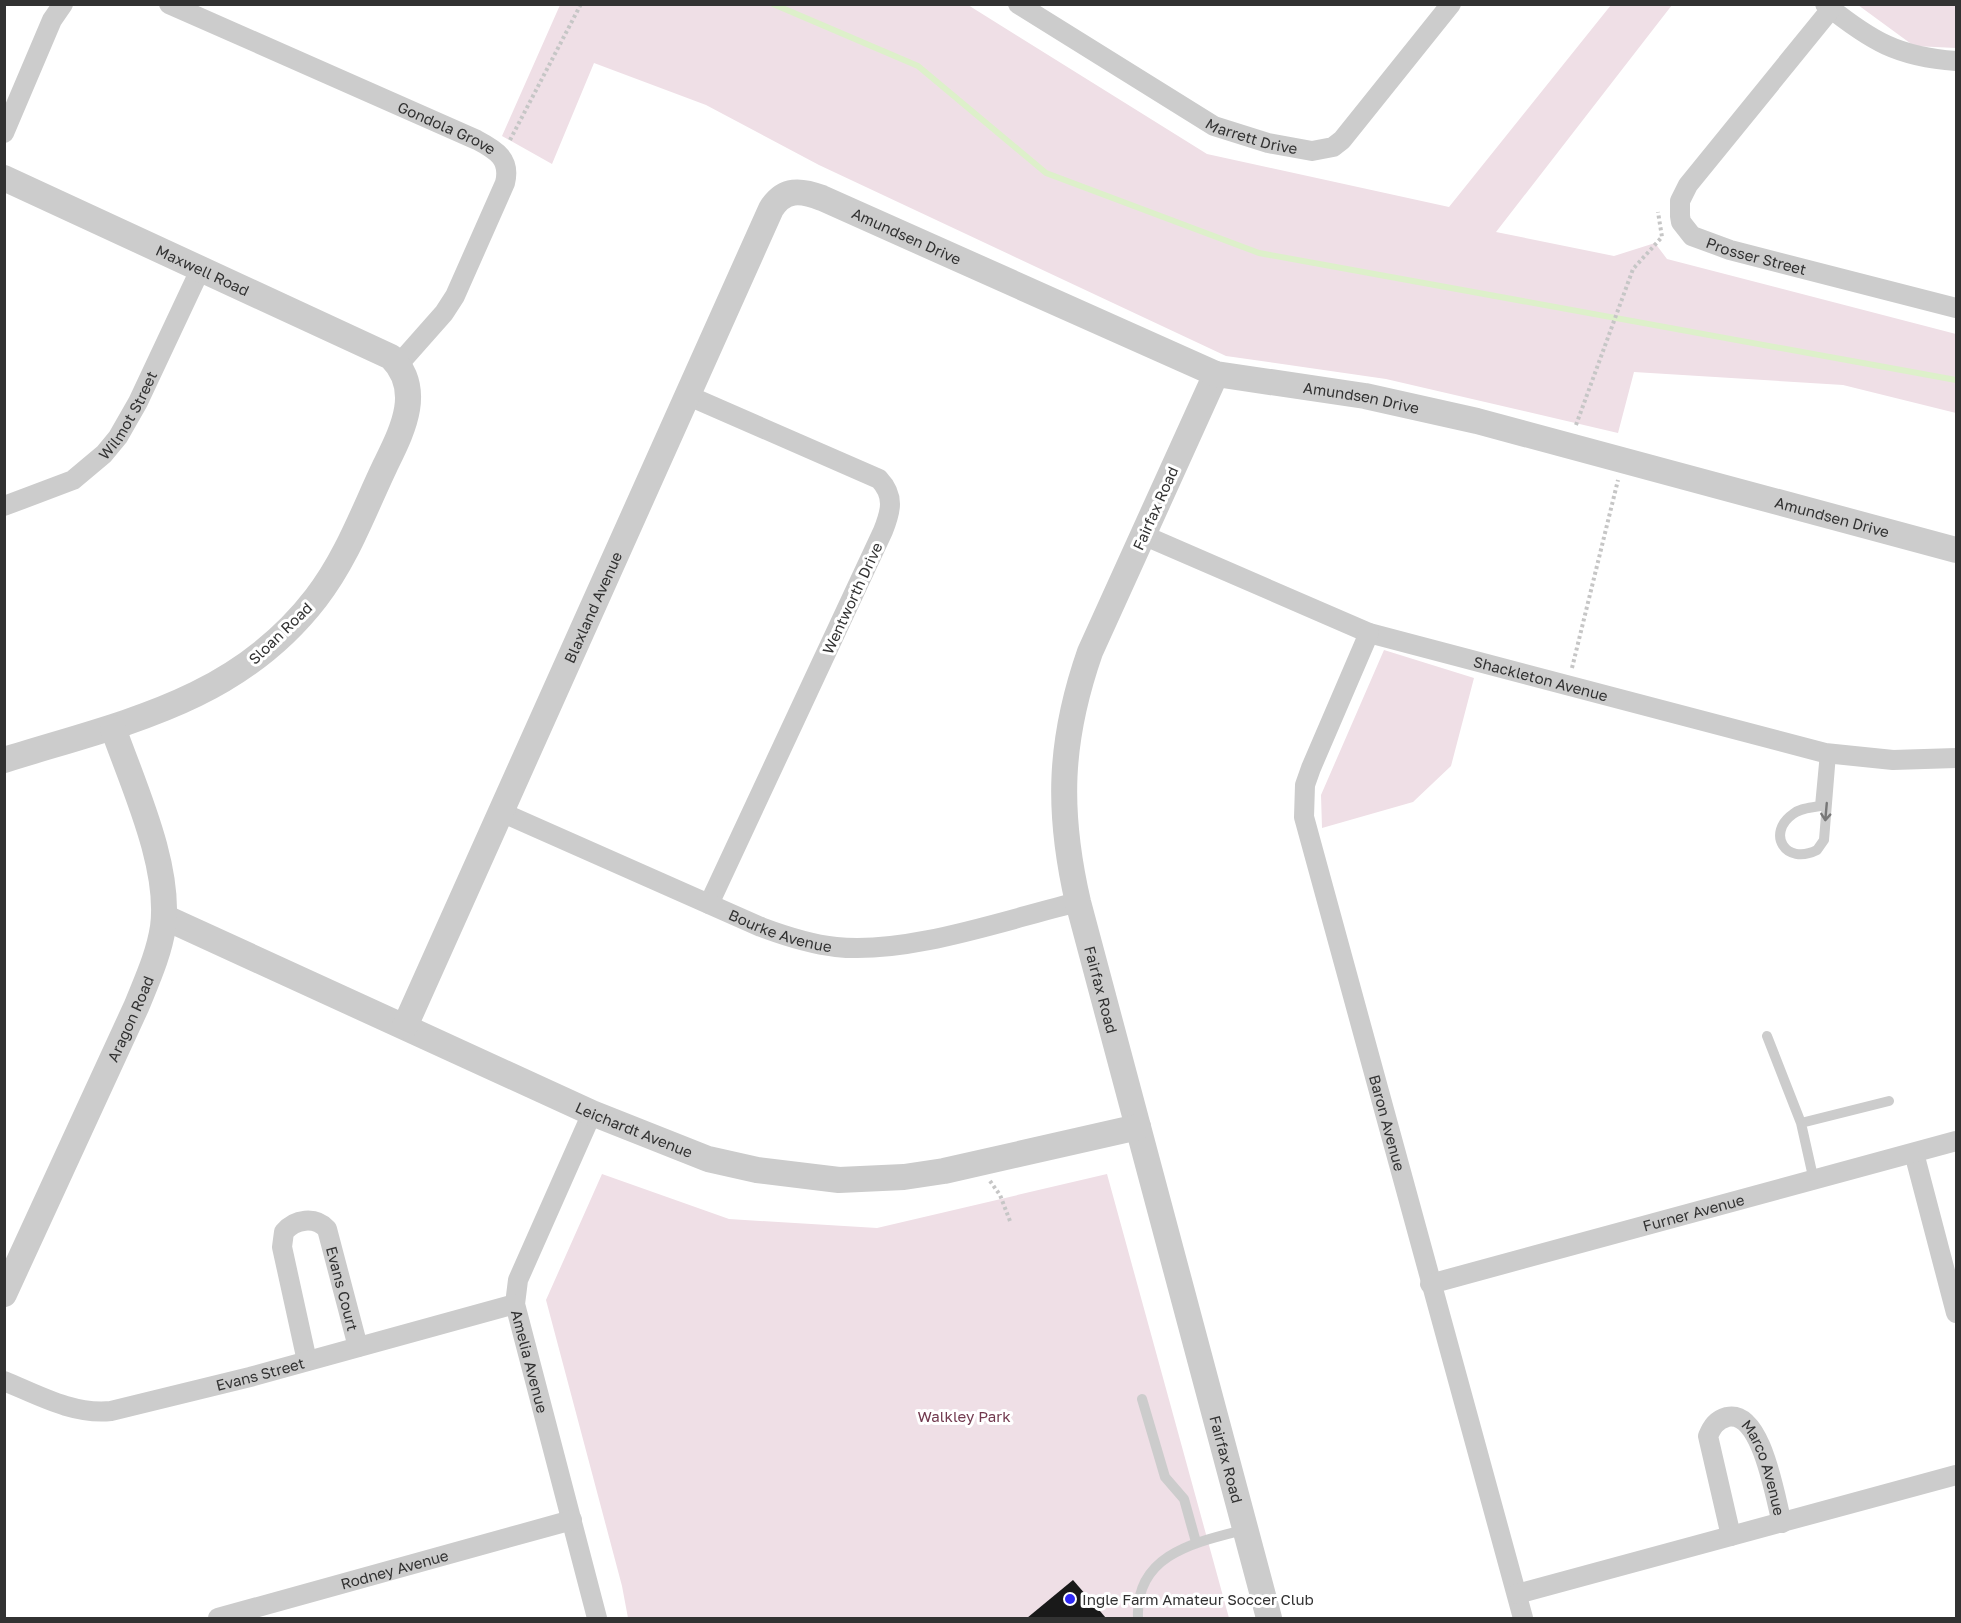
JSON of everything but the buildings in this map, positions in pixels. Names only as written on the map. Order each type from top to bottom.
[{"type":"street","points":[[4,133],[52,20],[63,4]]},
{"type":"street","name":"Gondola Grove","points":[[169,4],[477,140],[502,156],[508,170],[505,183],[465,279],[444,313],[399,365]]},
{"type":"street","name":"Marrett Drive","points":[[1018,4],[1214,126],[1268,143],[1312,151],[1333,147],[1342,140],[1450,4]]},
{"type":"street","points":[[1828,7],[1862,32],[1893,50],[1922,58],[1956,62]]},
{"type":"street","name":"Prosser Street","points":[[1828,7],[1688,185],[1680,201],[1681,222],[1692,236],[1730,250],[1956,308]]},
{"type":"street","name":"Maxwell Road","points":[[4,178],[366,345],[391,357],[399,365]]},
{"type":"street","name":"Amundsen Drive","points":[[787,194],[802,192],[822,198],[1216,374],[1395,402],[1623,459],[1956,549]]},
{"type":"street","name":"Blaxland Avenue","points":[[405,1026],[771,209],[776,201],[787,194]]},
{"type":"street","name":"Wilmot Street","points":[[4,506],[73,480],[90,469],[105,454],[118,437],[138,402],[200,270]]},
{"type":"street","name":"Sloan Road","points":[[4,760],[113,728],[195,695],[244,668],[290,628],[317,597],[344,554],[405,423],[409,399],[399,365]]},
{"type":"street","name":"Fairfax Road","points":[[1216,374],[1090,652],[1077,690],[1068,731],[1062,780],[1068,860],[1078,902],[1269,1618]]},
{"type":"street","name":"Wentworth Drive","points":[[688,396],[879,479],[886,487],[891,504],[883,531],[709,904]]},
{"type":"street","name":"Shackleton Avenue","points":[[1143,535],[1369,633],[1828,754],[1893,760],[1956,758]]},
{"type":"street","name":"Baron Avenue","points":[[1369,633],[1311,768],[1305,785],[1304,817],[1523,1618]]},
{"type":"street","name":"Aragon Road","points":[[4,1294],[137,1005],[154,963],[164,917],[157,861],[113,728]]},
{"type":"street","name":"Bourke Avenue","points":[[501,812],[786,937],[836,947],[856,948],[919,941],[1078,902]]},
{"type":"street","name":"Leichardt Avenue","points":[[164,917],[592,1113],[708,1159],[757,1170],[798,1176],[876,1180],[978,1163],[1138,1127]]},
{"type":"street","name":"Amelia Avenue","points":[[592,1113],[518,1280],[515,1304],[597,1618]]},
{"type":"street","name":"Furner Avenue","points":[[1430,1284],[1956,1142]]},
{"type":"street","points":[[1914,1153],[1956,1313]]},
{"type":"street","name":"Evans Court","points":[[308,1361],[282,1247],[284,1232],[295,1223],[312,1221],[327,1229],[358,1347]]},
{"type":"street","name":"Evans Street","points":[[4,1381],[63,1406],[101,1412],[308,1361],[515,1304]]},
{"type":"street","name":"Marco Avenue","points":[[1731,1536],[1708,1436],[1714,1424],[1728,1417],[1741,1418],[1747,1422],[1758,1437],[1782,1523]]},
{"type":"street","name":"Marco Avenue","points":[[1517,1594],[1956,1475]]},
{"type":"street","name":"Rodney Avenue","points":[[218,1618],[572,1520]]},
{"type":"lane","points":[[1828,754],[1824,840],[1817,850],[1796,855],[1785,850],[1781,844],[1781,831],[1792,814],[1820,806],[1828,754]]},
{"type":"lane","points":[[1767,1036],[1800,1123],[1814,1181]]},
{"type":"lane","points":[[1800,1123],[1889,1101]]},
{"type":"lane","points":[[1142,1399],[1165,1477],[1184,1499],[1196,1542]]},
{"type":"lane","points":[[1138,1618],[1141,1594],[1157,1564],[1171,1554],[1196,1542],[1247,1529]]},
{"type":"path","points":[[502,156],[581,4]]},
{"type":"path","points":[[1574,429],[1633,269],[1662,237],[1658,212]]},
{"type":"path","points":[[1567,686],[1623,459]]},
{"type":"path","points":[[978,1163],[1000,1195],[1010,1221]]},
{"type":"green space","points":[[560,5],[968,5],[1207,154],[1449,207],[1611,5],[1672,5],[1496,232],[1614,256],[1655,243],[1667,259],[1956,334],[1956,413],[1843,385],[1634,372],[1618,433],[1386,379],[1226,356],[819,165],[706,105],[594,63],[552,164],[502,136]]},
{"type":"green space","points":[[1858,5],[1956,5],[1956,48],[1914,46]]},
{"type":"green space","points":[[1384,650],[1474,678],[1451,766],[1413,802],[1322,828],[1321,795]]},
{"type":"green space","name":"Walkley Park","points":[[602,1174],[729,1219],[877,1228],[1107,1174],[1229,1618],[628,1618],[622,1586],[546,1300]]},
{"type":"waterway","points":[[773,4],[918,66],[1046,173],[1259,253],[1956,380]]},
{"type":"place","name":"Ingle Farm Amateur Soccer Club","points":[[1070,1599]]}]
